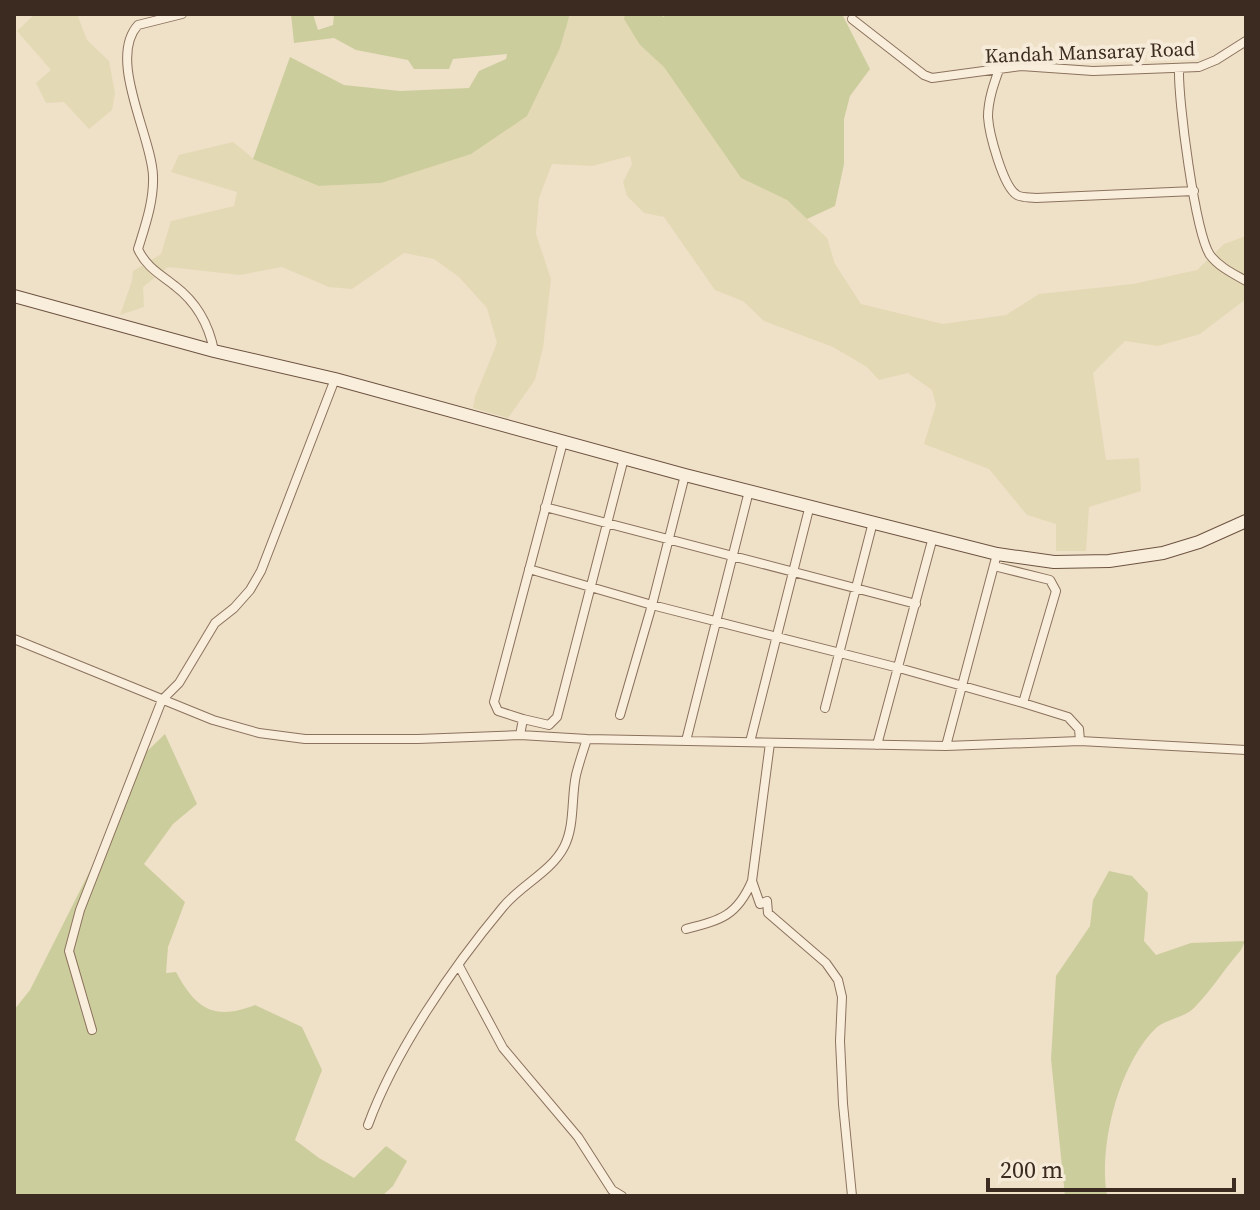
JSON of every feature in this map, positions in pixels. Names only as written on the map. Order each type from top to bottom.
[{"type":"main road","points":[[14,296],[214,351],[335,379],[685,475],[933,537],[995,560],[1109,561],[1163,553],[1199,542],[1246,521]]},
{"type":"street","points":[[182,14],[138,25],[128,41],[132,88],[153,172],[153,191],[138,249],[150,268],[194,303],[212,337],[214,351]]},
{"type":"street","name":"Kandah Mansaray Road","points":[[852,19],[932,78],[1021,66],[1093,71],[1150,67],[1179,69],[1207,64],[1246,41]]},
{"type":"street","points":[[1000,67],[992,89],[988,119],[1002,170],[1009,188],[1015,194],[1036,198],[1194,191]]},
{"type":"street","points":[[1179,69],[1181,115],[1208,251],[1225,269],[1246,281]]},
{"type":"street","points":[[92,1030],[69,951],[80,910],[162,700],[179,683],[215,623],[234,608],[256,581],[335,379]]},
{"type":"street","points":[[563,442],[494,702],[498,711],[523,719],[549,725],[557,717],[624,458]]},
{"type":"street","points":[[620,715],[685,475]]},
{"type":"street","points":[[686,741],[749,491]]},
{"type":"street","points":[[750,742],[810,505]]},
{"type":"street","points":[[545,507],[916,604]]},
{"type":"street","points":[[825,708],[873,522]]},
{"type":"street","points":[[877,745],[933,537]]},
{"type":"street","points":[[946,746],[995,560],[1050,580],[1056,591],[1023,703]]},
{"type":"street","points":[[529,569],[652,605],[899,668],[1068,717],[1079,729],[1080,741]]},
{"type":"street","points":[[14,639],[213,720],[259,733],[305,739],[520,735],[946,746],[1080,741],[1246,750]]},
{"type":"street","points":[[520,735],[523,719]]},
{"type":"street","points":[[368,1125],[381,1090],[411,1037],[459,966],[505,904],[556,859],[565,845],[576,774],[587,739]]},
{"type":"street","points":[[686,929],[719,921],[745,897],[752,881],[770,743]]},
{"type":"street","points":[[752,881],[760,904],[767,901],[768,913],[826,963],[838,980],[842,997],[840,1041],[843,1104],[852,1196]]},
{"type":"street","points":[[459,966],[503,1048],[578,1137],[612,1190],[622,1196]]},
{"type":"shaded area","points":[[35,14],[77,14],[87,40],[109,61],[115,93],[112,110],[89,129],[64,102],[46,103],[36,83],[51,70],[17,31]]},
{"type":"shaded area","points":[[570,14],[628,14],[640,45],[664,66],[741,178],[787,200],[827,238],[835,264],[861,304],[943,324],[1006,315],[1039,294],[1133,284],[1197,270],[1224,244],[1246,236],[1246,299],[1200,334],[1158,346],[1125,341],[1093,373],[1106,460],[1139,458],[1141,491],[1089,507],[1086,551],[1056,551],[1056,524],[1027,515],[989,469],[924,444],[936,405],[932,390],[908,373],[879,380],[867,367],[833,347],[764,321],[743,301],[715,290],[664,217],[644,213],[627,196],[623,182],[632,164],[630,156],[592,166],[552,164],[539,198],[536,234],[551,279],[543,348],[535,380],[508,418],[473,408],[497,343],[487,308],[459,277],[434,259],[404,253],[352,289],[329,287],[282,267],[240,275],[168,267],[143,287],[144,307],[120,315],[133,271],[161,254],[171,221],[234,206],[237,192],[171,172],[179,155],[233,142],[254,159],[320,186],[381,183],[560,48]]},
{"type":"green space","points":[[291,14],[313,14],[318,30],[333,25],[334,14],[570,14],[560,48],[527,116],[471,154],[381,183],[319,186],[253,159],[290,57],[344,85],[400,91],[469,88],[479,71],[506,59],[507,54],[453,59],[449,69],[414,69],[408,60],[356,50],[334,38],[294,43]]},
{"type":"green space","points":[[625,14],[661,14],[663,17],[669,14],[842,14],[870,69],[850,96],[844,119],[844,164],[835,206],[807,219],[787,200],[741,178],[664,67],[640,45],[624,19]]},
{"type":"green space","points":[[165,734],[197,804],[173,824],[144,864],[185,902],[168,947],[166,973],[176,972],[191,995],[208,1008],[228,1012],[255,1005],[302,1027],[322,1070],[295,1140],[354,1178],[386,1146],[407,1161],[393,1186],[382,1196],[14,1196],[14,1010],[30,990],[118,815],[136,762]]},
{"type":"green space","points":[[1109,871],[1132,876],[1148,893],[1144,941],[1156,955],[1191,943],[1245,941],[1200,1001],[1190,1011],[1156,1028],[1131,1062],[1109,1130],[1105,1176],[1107,1196],[1065,1196],[1051,1059],[1056,976],[1090,926],[1093,900]]}]
